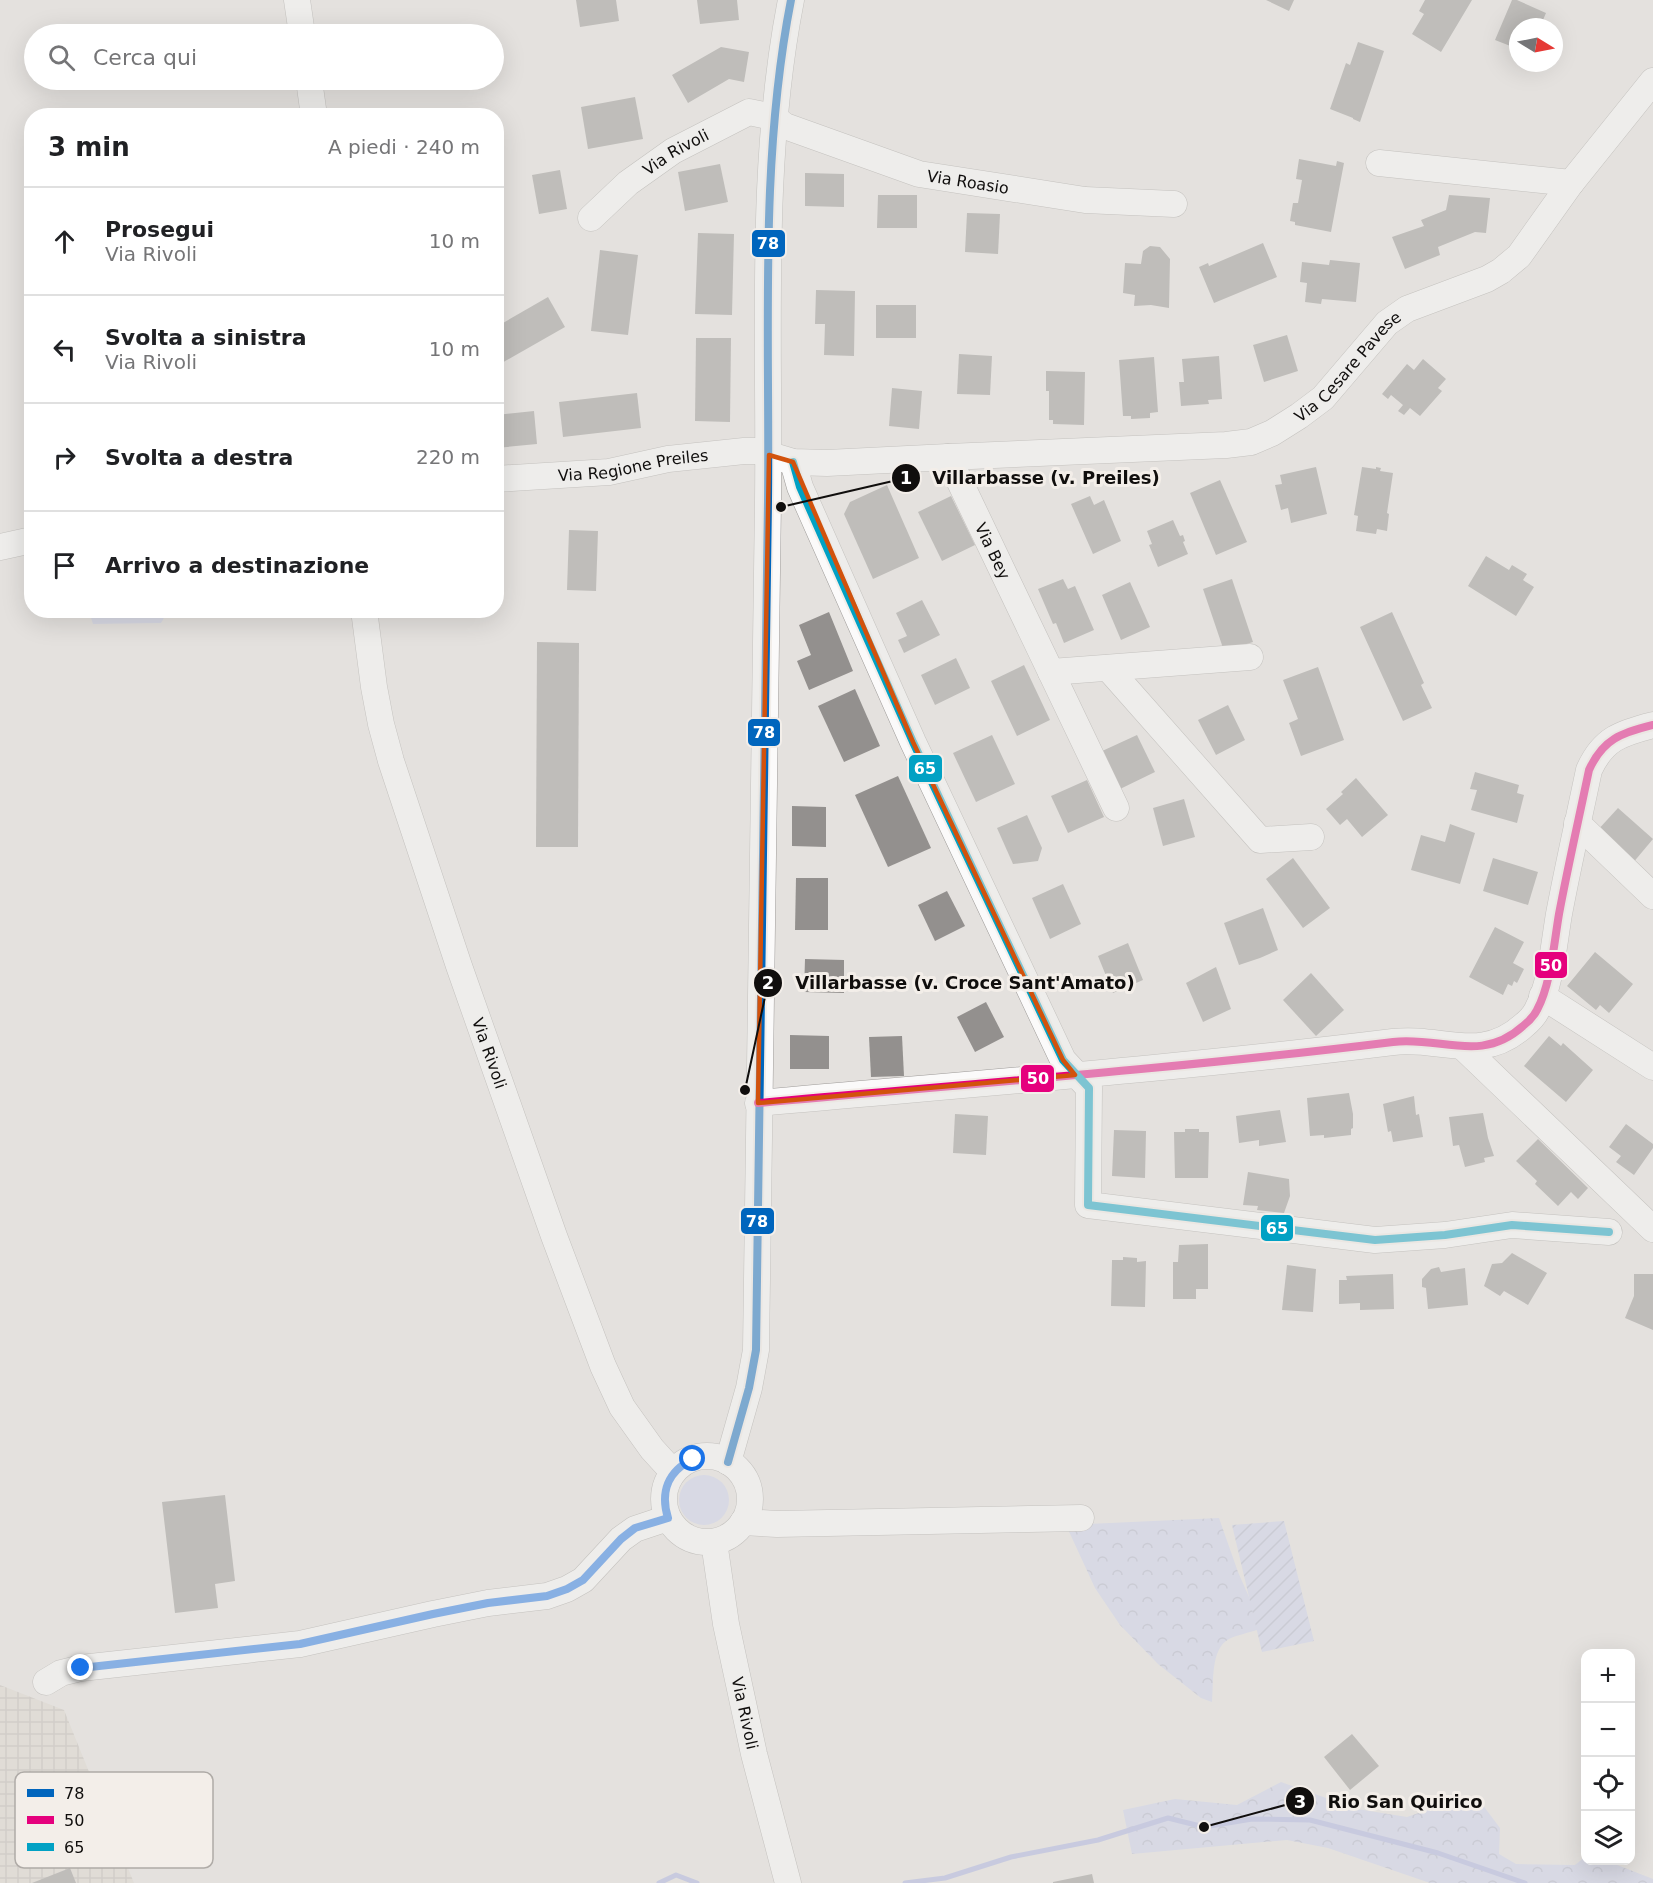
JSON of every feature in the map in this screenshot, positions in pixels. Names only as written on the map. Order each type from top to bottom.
[{"type":"street","points":[[297,0],[301,24]]},
{"type":"street","points":[[728,1462],[749,1388],[756,1350],[759,1103],[781,459],[769,272],[773,117],[791,0]]},
{"type":"street","name":"Via Cesare Pavese","points":[[948,457],[1226,445],[1251,442],[1272,433],[1323,398],[1387,323],[1407,309],[1487,279],[1519,256],[1571,183],[1653,81]]},
{"type":"street","points":[[310,90],[313,108]]},
{"type":"street","name":"Via Rivoli","points":[[591,218],[628,183],[673,151],[748,112],[773,117]]},
{"type":"street","name":"Via Roasio","points":[[773,117],[785,126],[919,174],[1084,200],[1174,204]]},
{"type":"street","points":[[1379,164],[1571,183]]},
{"type":"street","name":"Via Regione Preiles","points":[[504,479],[609,472],[668,459],[744,451],[757,451],[781,459]]},
{"type":"street","points":[[781,459],[827,463],[948,457]]},
{"type":"street","name":"Via Bey","points":[[948,457],[1116,808]]},
{"type":"street","points":[[781,459],[800,487],[913,742],[1063,1060],[1089,1088],[1088,1205],[1376,1240],[1444,1235],[1512,1225],[1610,1232]]},
{"type":"street","points":[[0,547],[24,542]]},
{"type":"street","name":"Via Rivoli","points":[[365,618],[379,715],[391,761],[459,966],[554,1236],[603,1366],[622,1407],[652,1449],[673,1472]]},
{"type":"street","points":[[1051,672],[1250,657]]},
{"type":"street","points":[[1108,668],[1260,840],[1311,837]]},
{"type":"street","points":[[759,1103],[1264,1058],[1408,1041],[1464,1048],[1489,1045],[1509,1037],[1525,1025],[1537,1011],[1547,981],[1589,770],[1596,755],[1607,742],[1627,732],[1653,725]]},
{"type":"street","points":[[1578,823],[1653,896]]},
{"type":"street","points":[[1542,996],[1653,1067]]},
{"type":"street","points":[[1464,1048],[1653,1230]]},
{"type":"street","points":[[705,1456],[716,1457],[728,1462],[738,1470],[746,1482],[750,1496],[743,1522],[725,1538],[714,1542],[703,1542],[682,1535],[668,1518],[664,1507],[667,1483],[673,1472],[682,1464],[705,1456]]},
{"type":"street","points":[[46,1682],[61,1673],[81,1668],[300,1644],[455,1609],[547,1596],[583,1580],[621,1539],[635,1528],[668,1518]]},
{"type":"street","points":[[743,1522],[777,1524],[1081,1518]]},
{"type":"street","name":"Via Rivoli","points":[[714,1542],[726,1624],[754,1754],[787,1877]]},
{"type":"highlighted area","points":[[769,455],[793,462],[913,742],[1063,1060],[1075,1075],[758,1103]]},
{"type":"shaded area","points":[[0,1685],[64,1710],[89,1772],[15,1772],[15,1868],[128,1868],[134,1883],[0,1883]]},
{"type":"green space","points":[[91,618],[164,618],[161,623],[93,624]]},
{"type":"green space","points":[[704,1475],[713,1477],[724,1486],[729,1500],[727,1509],[718,1520],[704,1525],[695,1523],[684,1514],[679,1500],[681,1491],[690,1480]]},
{"type":"green space","points":[[1219,1518],[1238,1572],[1260,1622],[1257,1630],[1229,1639],[1219,1650],[1214,1667],[1212,1702],[1201,1698],[1158,1664],[1120,1625],[1095,1588],[1066,1525]]},
{"type":"green space","points":[[1284,1521],[1314,1641],[1262,1652],[1232,1525]]},
{"type":"green space","points":[[1281,1782],[1357,1809],[1407,1817],[1456,1800],[1482,1804],[1500,1828],[1499,1854],[1516,1864],[1575,1865],[1581,1860],[1581,1865],[1617,1865],[1653,1879],[1653,1883],[1430,1883],[1328,1848],[1287,1840],[1132,1854],[1123,1810],[1175,1799],[1237,1805]]},
{"type":"building","points":[[576,0],[616,0],[619,21],[580,27]]},
{"type":"building","points":[[697,0],[737,0],[739,20],[700,24]]},
{"type":"building","points":[[1266,0],[1294,0],[1289,11]]},
{"type":"building","points":[[1425,0],[1472,0],[1441,52],[1412,34],[1424,14],[1419,11]]},
{"type":"building","points":[[1512,0],[1546,13],[1544,18],[1509,18],[1509,45],[1495,40]]},
{"type":"building","points":[[1358,42],[1384,51],[1360,122],[1330,109],[1346,63],[1350,65]]},
{"type":"building","points":[[721,47],[749,52],[744,82],[729,79],[688,103],[672,75]]},
{"type":"building","points":[[635,97],[643,139],[588,149],[581,107]]},
{"type":"building","points":[[1299,159],[1336,166],[1337,161],[1344,163],[1331,232],[1295,225],[1295,222],[1290,221],[1293,203],[1298,203],[1302,180],[1296,179]]},
{"type":"building","points":[[720,164],[728,202],[685,211],[678,172]]},
{"type":"building","points":[[560,170],[567,209],[539,214],[532,175]]},
{"type":"building","points":[[805,173],[844,174],[844,207],[805,206]]},
{"type":"building","points":[[878,195],[917,195],[917,228],[877,228]]},
{"type":"building","points":[[1449,195],[1490,198],[1486,233],[1475,232],[1438,247],[1440,255],[1405,269],[1392,237],[1424,226],[1421,220],[1446,210]]},
{"type":"building","points":[[967,213],[1000,214],[998,254],[965,252]]},
{"type":"building","points":[[698,233],[734,234],[732,315],[695,314]]},
{"type":"building","points":[[1263,243],[1277,277],[1214,303],[1199,267],[1208,263],[1209,266]]},
{"type":"building","points":[[1150,246],[1160,247],[1170,259],[1169,308],[1151,305],[1134,306],[1135,295],[1123,293],[1125,263],[1141,264],[1143,251]]},
{"type":"building","points":[[600,250],[638,255],[628,335],[591,331]]},
{"type":"building","points":[[1330,260],[1360,263],[1356,302],[1322,299],[1321,304],[1305,302],[1307,283],[1300,282],[1302,262],[1329,265]]},
{"type":"building","points":[[816,290],[855,291],[854,356],[824,355],[825,324],[815,324]]},
{"type":"building","points":[[548,297],[565,327],[504,362],[504,322]]},
{"type":"building","points":[[876,305],[916,305],[916,338],[876,338]]},
{"type":"building","points":[[1287,335],[1298,371],[1264,382],[1253,345]]},
{"type":"building","points":[[696,338],[731,338],[730,422],[695,421]]},
{"type":"building","points":[[959,354],[992,356],[990,395],[957,394]]},
{"type":"building","points":[[1219,356],[1222,399],[1208,400],[1209,404],[1181,406],[1179,382],[1184,382],[1182,359]]},
{"type":"building","points":[[1154,357],[1158,412],[1150,413],[1150,418],[1131,419],[1131,416],[1123,416],[1119,360]]},
{"type":"building","points":[[1423,359],[1446,379],[1438,388],[1442,391],[1420,416],[1410,408],[1404,415],[1398,411],[1403,405],[1391,395],[1388,399],[1382,394],[1407,364],[1414,370]]},
{"type":"building","points":[[1046,371],[1085,372],[1084,425],[1053,424],[1053,420],[1049,420]]},
{"type":"building","points":[[892,388],[922,391],[919,429],[889,426]]},
{"type":"building","points":[[637,393],[641,428],[563,437],[559,402]]},
{"type":"building","points":[[534,411],[537,444],[504,447],[504,414]]},
{"type":"building","points":[[1316,467],[1327,514],[1291,523],[1288,508],[1281,510],[1275,485],[1282,484],[1280,475]]},
{"type":"building","points":[[1362,467],[1376,469],[1376,467],[1381,468],[1380,471],[1393,473],[1387,513],[1389,514],[1387,531],[1377,529],[1376,534],[1356,531],[1358,516],[1354,515]]},
{"type":"building","points":[[1220,480],[1247,542],[1216,555],[1190,493]]},
{"type":"building","points":[[887,485],[919,558],[873,579],[844,514],[850,502]]},
{"type":"building","points":[[951,496],[975,545],[942,561],[918,512]]},
{"type":"building","points":[[1090,496],[1094,505],[1104,500],[1121,541],[1093,554],[1071,504]]},
{"type":"building","points":[[1173,520],[1180,536],[1183,535],[1188,554],[1158,567],[1149,545],[1152,544],[1147,531]]},
{"type":"building","points":[[569,530],[598,531],[596,591],[567,590]]},
{"type":"building","points":[[1486,556],[1509,570],[1512,565],[1527,574],[1523,580],[1534,587],[1516,616],[1468,586]]},
{"type":"building","points":[[1063,579],[1068,589],[1075,586],[1094,630],[1064,643],[1038,589]]},
{"type":"building","points":[[1232,579],[1253,642],[1224,651],[1203,589]]},
{"type":"building","points":[[1130,582],[1150,627],[1121,640],[1102,595]]},
{"type":"building","points":[[922,600],[940,635],[904,653],[898,640],[907,636],[896,613]]},
{"type":"building","points":[[829,612],[853,671],[809,690],[797,661],[811,655],[799,625]]},
{"type":"building","points":[[1392,612],[1424,683],[1421,685],[1432,708],[1403,721],[1360,627]]},
{"type":"building","points":[[537,642],[579,643],[578,847],[536,847]]},
{"type":"building","points":[[956,658],[970,688],[935,705],[921,675]]},
{"type":"building","points":[[1024,665],[1050,720],[1017,736],[991,681]]},
{"type":"building","points":[[1318,667],[1344,740],[1301,756],[1289,723],[1298,719],[1283,680]]},
{"type":"building","points":[[855,689],[880,746],[844,762],[818,706]]},
{"type":"building","points":[[1228,705],[1245,740],[1216,755],[1198,720]]},
{"type":"building","points":[[992,735],[1015,784],[976,802],[953,753]]},
{"type":"building","points":[[1137,735],[1155,772],[1118,790],[1100,752]]},
{"type":"building","points":[[1475,772],[1519,785],[1517,793],[1524,795],[1517,823],[1471,810],[1477,790],[1470,789]]},
{"type":"building","points":[[898,776],[931,848],[888,867],[855,795]]},
{"type":"building","points":[[1356,778],[1388,815],[1362,837],[1347,819],[1340,825],[1326,809]]},
{"type":"building","points":[[1087,780],[1104,817],[1068,833],[1051,796]]},
{"type":"building","points":[[1184,799],[1195,837],[1163,846],[1153,808]]},
{"type":"building","points":[[792,806],[826,807],[826,847],[792,846]]},
{"type":"building","points":[[1618,808],[1653,839],[1632,864],[1596,832]]},
{"type":"building","points":[[1027,815],[1042,848],[1038,861],[1013,864],[997,828]]},
{"type":"building","points":[[1450,824],[1475,833],[1460,884],[1411,870],[1421,835],[1445,842]]},
{"type":"building","points":[[1293,858],[1330,908],[1303,928],[1266,879]]},
{"type":"building","points":[[1493,858],[1538,872],[1528,905],[1483,891]]},
{"type":"building","points":[[796,878],[828,878],[828,930],[795,930]]},
{"type":"building","points":[[1063,884],[1081,924],[1050,939],[1032,898]]},
{"type":"building","points":[[947,891],[965,926],[935,941],[918,905]]},
{"type":"building","points":[[1263,908],[1278,950],[1239,965],[1224,923]]},
{"type":"building","points":[[1495,927],[1524,942],[1513,963],[1524,969],[1517,983],[1514,981],[1512,986],[1508,984],[1503,995],[1469,977]]},
{"type":"building","points":[[1128,943],[1143,980],[1113,993],[1098,956]]},
{"type":"building","points":[[1595,952],[1633,984],[1609,1013],[1600,1005],[1596,1010],[1567,986]]},
{"type":"building","points":[[805,959],[844,960],[844,993],[804,992]]},
{"type":"building","points":[[1216,967],[1231,1009],[1203,1022],[1186,983]]},
{"type":"building","points":[[1311,973],[1344,1010],[1316,1036],[1283,1000]]},
{"type":"building","points":[[986,1002],[1004,1037],[975,1052],[957,1017]]},
{"type":"building","points":[[790,1035],[829,1036],[829,1069],[790,1069]]},
{"type":"building","points":[[902,1036],[904,1076],[871,1077],[869,1037]]},
{"type":"building","points":[[1549,1036],[1561,1046],[1563,1043],[1593,1070],[1566,1102],[1524,1066]]},
{"type":"building","points":[[1349,1093],[1353,1114],[1351,1135],[1324,1138],[1324,1135],[1310,1136],[1307,1098]]},
{"type":"building","points":[[1414,1096],[1416,1115],[1419,1114],[1423,1137],[1393,1142],[1391,1131],[1388,1132],[1383,1104]]},
{"type":"building","points":[[1280,1110],[1286,1142],[1259,1146],[1259,1140],[1239,1143],[1236,1116]]},
{"type":"building","points":[[1483,1113],[1494,1156],[1484,1158],[1485,1162],[1465,1167],[1459,1145],[1453,1146],[1449,1117]]},
{"type":"building","points":[[955,1114],[988,1116],[986,1155],[953,1153]]},
{"type":"building","points":[[1626,1124],[1653,1144],[1653,1148],[1634,1175],[1616,1162],[1621,1156],[1609,1147]]},
{"type":"building","points":[[1185,1129],[1209,1132],[1208,1178],[1175,1178],[1174,1132],[1185,1132]]},
{"type":"building","points":[[1114,1130],[1146,1131],[1145,1178],[1112,1176]]},
{"type":"building","points":[[1538,1139],[1588,1188],[1578,1199],[1571,1192],[1558,1206],[1535,1184],[1537,1181],[1516,1161]]},
{"type":"building","points":[[1248,1172],[1289,1179],[1290,1196],[1284,1213],[1257,1210],[1258,1206],[1243,1205]]},
{"type":"building","points":[[1208,1244],[1208,1289],[1196,1289],[1196,1299],[1173,1299],[1173,1262],[1178,1262],[1179,1245]]},
{"type":"building","points":[[1512,1253],[1547,1273],[1528,1305],[1504,1291],[1500,1296],[1484,1286],[1492,1264],[1502,1263]]},
{"type":"building","points":[[1123,1257],[1137,1258],[1137,1262],[1146,1261],[1145,1307],[1111,1306],[1112,1260],[1123,1260]]},
{"type":"building","points":[[1287,1265],[1316,1269],[1313,1312],[1282,1310]]},
{"type":"building","points":[[1439,1267],[1441,1272],[1465,1268],[1468,1305],[1428,1309],[1426,1288],[1422,1287],[1422,1279],[1431,1269]]},
{"type":"building","points":[[1393,1274],[1394,1309],[1360,1310],[1360,1303],[1339,1304],[1339,1280],[1347,1280],[1346,1276]]},
{"type":"building","points":[[1634,1274],[1653,1274],[1653,1330],[1625,1318],[1634,1296]]},
{"type":"building","points":[[225,1495],[235,1581],[215,1584],[218,1608],[175,1613],[162,1502]]},
{"type":"building","points":[[1352,1734],[1379,1766],[1350,1790],[1324,1757]]},
{"type":"building","points":[[70,1868],[76,1883],[32,1883]]},
{"type":"building","points":[[1092,1874],[1094,1883],[1053,1883],[1053,1882]]},
{"type":"waterway","points":[[905,1883],[945,1878],[1011,1857],[1098,1840],[1168,1818],[1204,1827],[1252,1819],[1310,1820],[1438,1853],[1525,1883]]},
{"type":"waterway","points":[[659,1883],[676,1875],[697,1883]]},
{"type":"transit line","name":"78","points":[[728,1462],[749,1388],[756,1350],[768,501],[768,249],[774,124],[791,0]]},
{"type":"transit line","name":"65","points":[[793,462],[800,487],[913,742],[1063,1060],[1089,1088],[1088,1205],[1375,1240],[1445,1235],[1512,1225],[1609,1232]]},
{"type":"transit line","name":"50","points":[[758,1103],[1155,1068],[1393,1042],[1428,1042],[1460,1046],[1492,1044],[1523,1026],[1533,1017],[1542,1000],[1589,770],[1594,759],[1614,739],[1653,725]]},
{"type":"place","name":"Villarbasse (v. Preiles)","points":[[781,507]]},
{"type":"place","name":"Villarbasse (v. Croce Sant'Amato)","points":[[745,1090]]},
{"type":"place","name":"Rio San Quirico","points":[[1204,1827]]},
{"type":"route","points":[[81,1668],[300,1644],[488,1603],[547,1596],[583,1580],[621,1539],[635,1528],[668,1518],[664,1507],[667,1483],[673,1472],[682,1464],[693,1459]]}]
